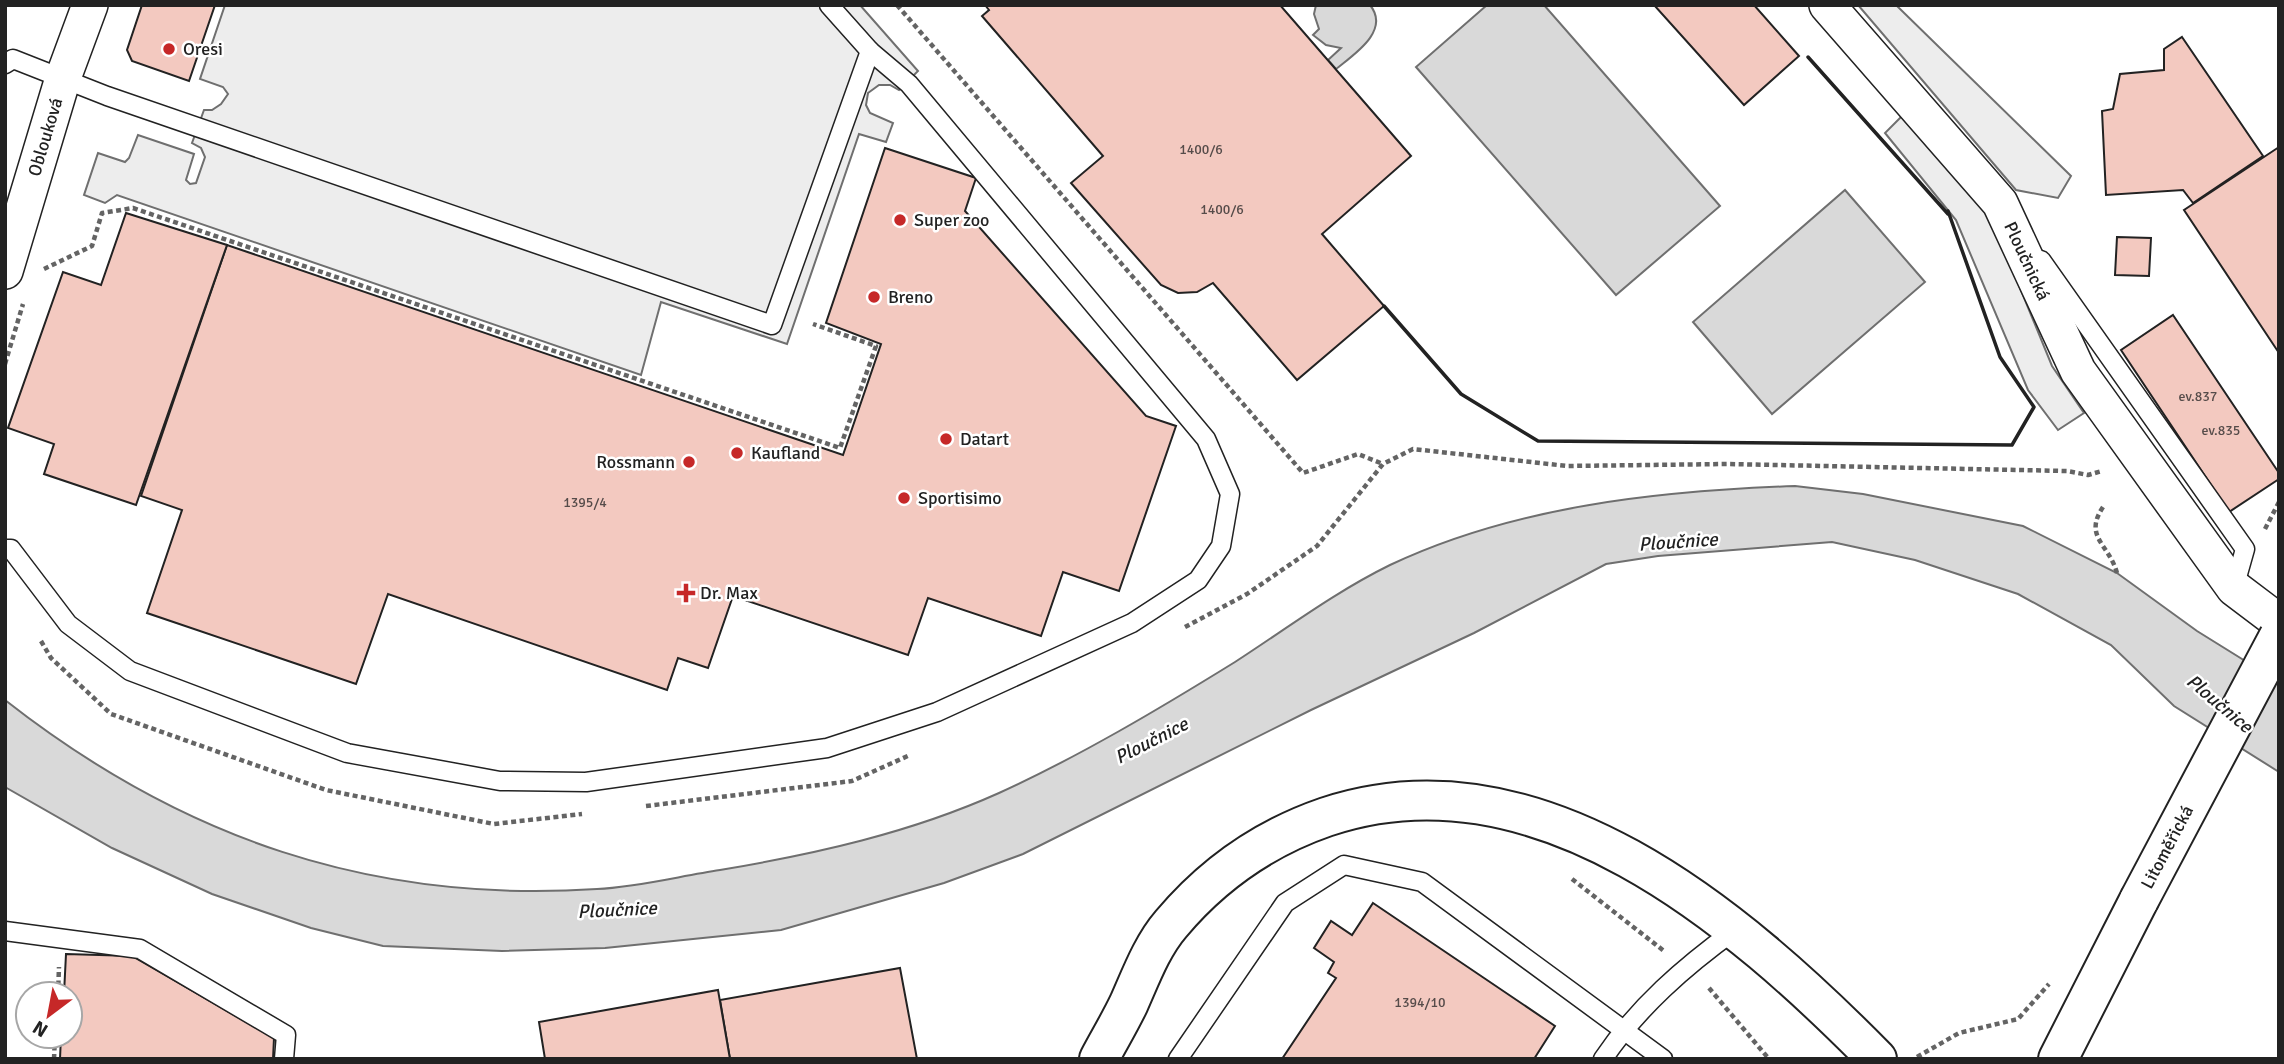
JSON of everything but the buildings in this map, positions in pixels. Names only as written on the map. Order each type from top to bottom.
[{"type":"main road","name":"Litoměřická","points":[[2058,1059],[2138,900],[2279,636]]},
{"type":"main road","points":[[1099,1059],[1145,967],[1169,926],[1206,886],[1255,849],[1330,816],[1363,805],[1421,798],[1486,804],[1543,817],[1603,845],[1663,880],[1735,930],[1808,988],[1877,1059]]},
{"type":"main road","points":[[1116,1059],[1128,1005]]},
{"type":"street","name":"Oblouková","points":[[19,273],[63,78],[90,5]]},
{"type":"street","name":"Ploučnická","points":[[1827,5],[2000,203],[2078,371],[2234,588],[2279,622]]},
{"type":"lane","points":[[5,549],[11,549],[68,624],[130,671],[347,754],[500,781],[586,782],[827,748],[937,712],[1132,623],[1198,580],[1221,546],[1230,494],[1206,439],[909,84],[870,51],[829,5]]},
{"type":"lane","points":[[5,64],[13,59],[107,96],[772,325],[870,51]]},
{"type":"lane","points":[[2000,203],[2245,549],[2234,588]]},
{"type":"lane","points":[[1178,1059],[1285,903],[1344,865],[1422,882],[1663,1059]]},
{"type":"lane","points":[[1603,1059],[1622,1030],[1685,966],[1735,930]]},
{"type":"lane","points":[[5,931],[140,949],[286,1035],[284,1059]]},
{"type":"path","points":[[897,5],[1303,473],[1358,454],[1383,464]]},
{"type":"path","points":[[19,273],[92,246],[102,213],[133,208],[840,448],[876,346],[813,324]]},
{"type":"path","points":[[5,363],[24,301]]},
{"type":"path","points":[[1181,629],[1247,594],[1317,546],[1383,464],[1413,449],[1567,466],[1728,464],[2067,471],[2088,475],[2108,470]]},
{"type":"path","points":[[2265,530],[2279,502]]},
{"type":"path","points":[[2103,507],[2094,520],[2094,530],[2114,561],[2118,573]]},
{"type":"path","points":[[38,637],[51,658],[111,714],[326,790],[494,824],[589,813]]},
{"type":"path","points":[[643,807],[852,781],[914,753]]},
{"type":"path","points":[[1567,875],[1685,966],[1710,989],[1769,1059]]},
{"type":"path","points":[[1914,1058],[1959,1033],[2018,1019],[2050,983]]},
{"type":"shaded area","points":[[225,5],[860,5],[918,71],[899,90],[890,85],[879,85],[868,93],[866,105],[870,113],[893,123],[886,142],[859,134],[787,344],[661,302],[641,375],[117,195],[105,203],[84,195],[98,153],[125,162],[138,135],[194,154],[186,180],[190,184],[196,183],[205,157],[201,148],[192,143],[204,110],[212,110],[221,104],[228,94],[223,87],[200,79]]},
{"type":"shaded area","points":[[1858,5],[1896,5],[2071,176],[2058,198],[2016,190]]},
{"type":"shaded area","points":[[1905,113],[1986,205],[2052,366],[2084,413],[2058,430],[2028,390],[1956,220],[1885,133]]},
{"type":"water","points":[[1316,5],[1370,5],[1375,15],[1376,24],[1367,42],[1336,69],[1328,60],[1341,48],[1326,45],[1313,35],[1319,29],[1314,14]]},
{"type":"water","points":[[1487,5],[1544,5],[1720,206],[1616,295],[1416,67]]},
{"type":"water","points":[[1845,190],[1925,282],[1772,414],[1693,322]]},
{"type":"water","name":"Ploučnice","points":[[1795,486],[1863,494],[2023,526],[2117,573],[2197,631],[2279,682],[2279,772],[2174,706],[2111,645],[2018,594],[1915,560],[1832,542],[1658,556],[1606,564],[1474,633],[1311,710],[1023,854],[944,883],[781,930],[605,948],[502,951],[383,946],[311,928],[212,894],[112,848],[5,787],[5,700],[72,748],[140,790],[210,824],[282,852],[357,872],[434,885],[514,891],[597,889],[643,884],[791,857],[862,840],[931,820],[999,793],[1059,764],[1148,714],[1235,662],[1330,599],[1390,565],[1487,528],[1588,505],[1692,492]]},
{"type":"wall","points":[[1384,306],[1461,394],[1538,441],[2012,445],[2034,407],[2000,357],[1948,211],[1948,214],[1808,57]]},
{"type":"place","name":"Oresi","points":[[169,49]]},
{"type":"place","name":"Super zoo","points":[[900,220]]},
{"type":"place","name":"Breno","points":[[874,297]]},
{"type":"place","name":"Datart","points":[[946,439]]},
{"type":"place","name":"Kaufland","points":[[737,453]]},
{"type":"place","name":"Rossmann","points":[[689,462]]},
{"type":"place","name":"Sportisimo","points":[[904,498]]},
{"type":"place","name":"Dr. Max","points":[[686,593]]}]
